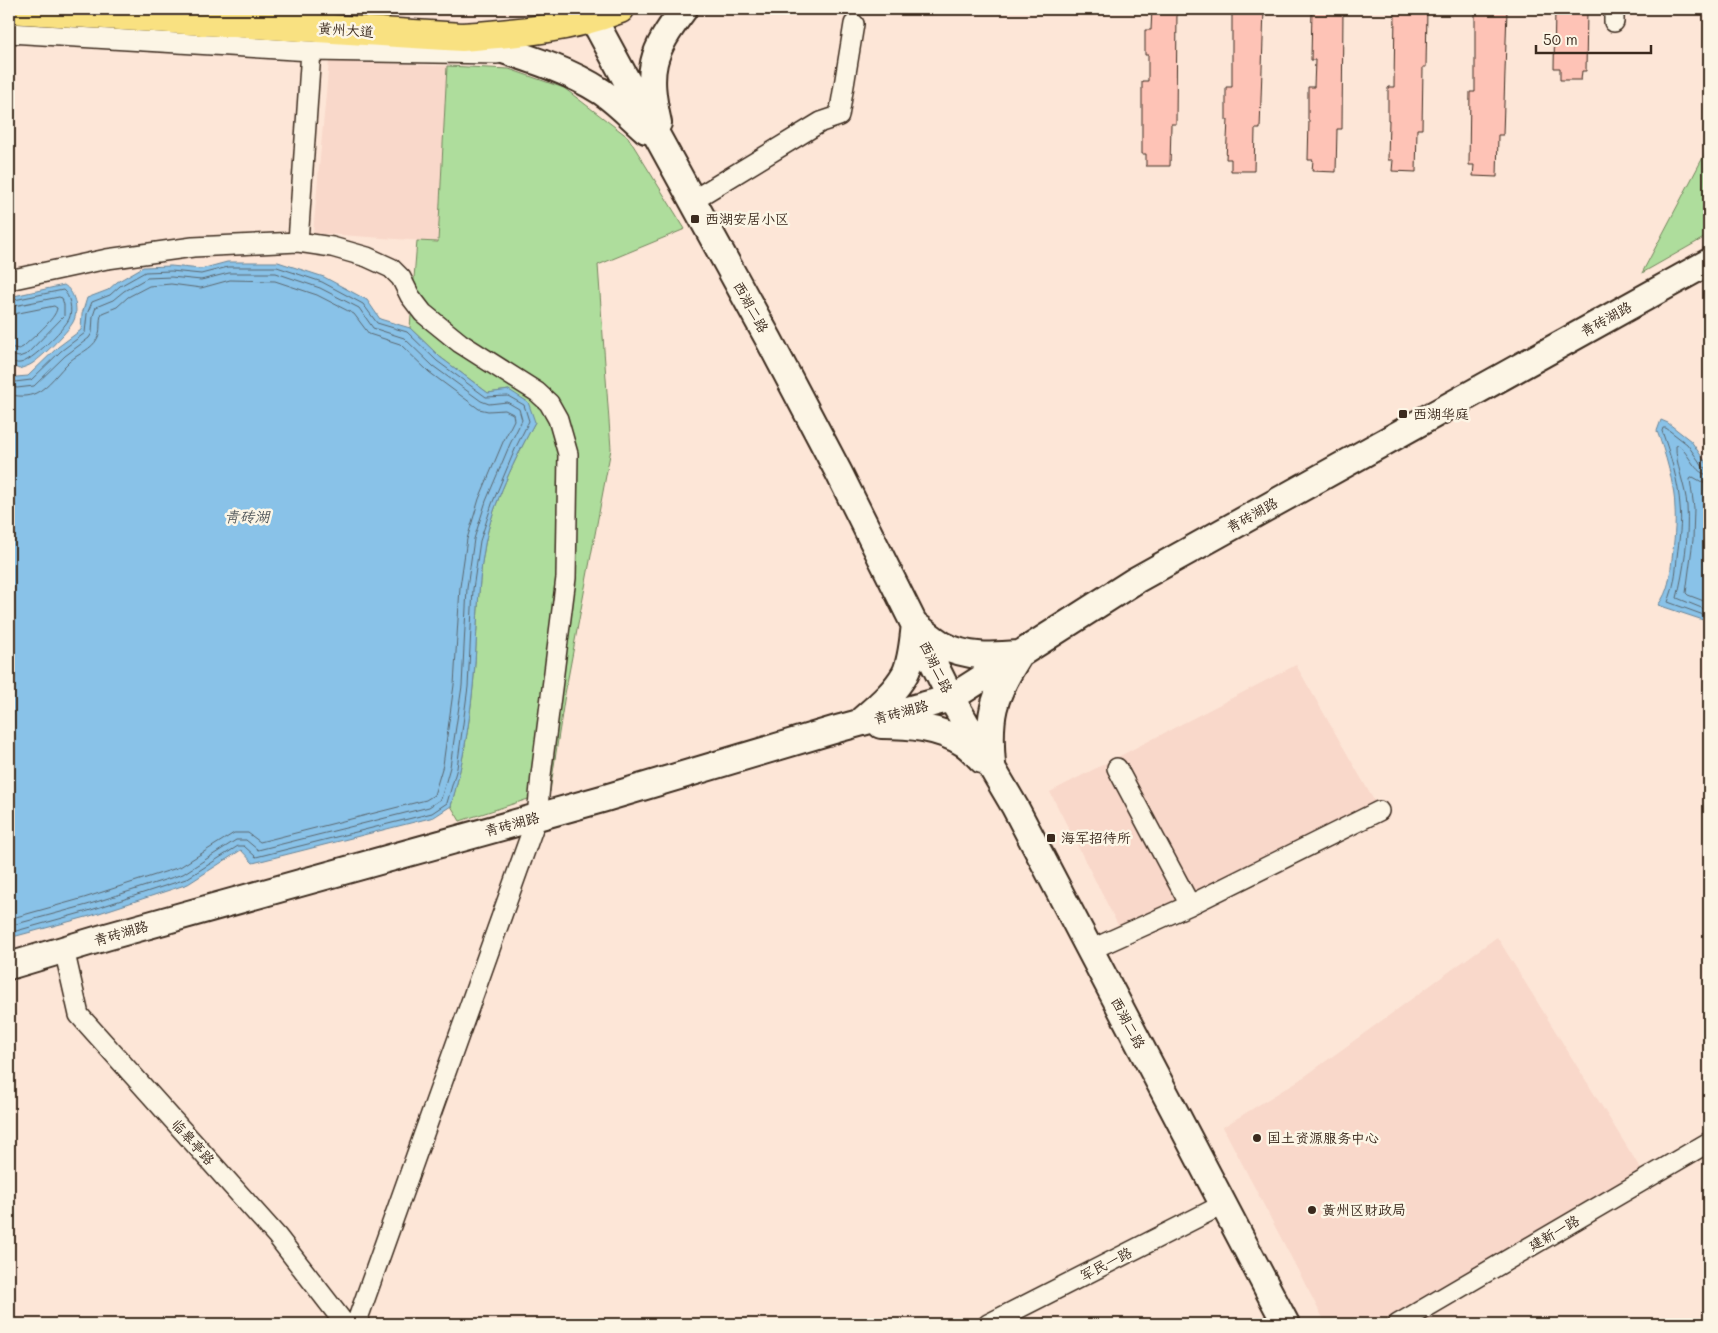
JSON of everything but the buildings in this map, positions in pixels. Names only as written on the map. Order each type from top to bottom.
[{"type":"main road","name":"黄州大道","points":[[257,9],[484,19],[517,17],[556,9]]},
{"type":"main road","name":"黄州大道","points":[[9,10],[462,37],[521,33],[555,28],[591,14],[620,9]]},
{"type":"main road","points":[[663,146],[652,96],[652,67],[660,43],[684,10]]},
{"type":"main road","name":"西湖二路","points":[[591,14],[835,464],[951,698],[1015,807],[1286,1324]]},
{"type":"main road","points":[[462,37],[572,75],[603,93],[663,146]]},
{"type":"main road","name":"青砖湖路","points":[[9,966],[951,698],[1136,580],[1709,262]]},
{"type":"main road","points":[[858,724],[888,698],[905,673],[912,648],[915,624],[942,644],[964,654],[990,656],[1020,654]]},
{"type":"main road","points":[[993,770],[990,734],[993,705],[1004,679],[1020,654]]},
{"type":"main road","points":[[858,724],[905,725],[937,731],[964,743],[993,770]]},
{"type":"street","points":[[693,200],[821,122],[839,116],[854,24]]},
{"type":"street","points":[[9,33],[311,51],[514,54]]},
{"type":"street","points":[[298,242],[311,51]]},
{"type":"street","points":[[9,280],[107,260],[193,247],[298,242],[332,247],[367,257],[391,268],[401,278],[410,296],[423,313],[460,343],[537,392],[549,403],[558,418],[568,454],[566,578],[537,817],[356,1324]]},
{"type":"street","points":[[1117,768],[1190,905]]},
{"type":"street","points":[[1090,950],[1190,905],[1379,810]]},
{"type":"street","name":"临皋亭路","points":[[64,949],[79,1014],[277,1236],[345,1324]]},
{"type":"street","name":"建新一路","points":[[1398,1324],[1709,1142]]},
{"type":"street","name":"军民一路","points":[[988,1324],[1224,1204]]},
{"type":"shaded area","points":[[329,61],[447,66],[438,242],[313,233]]},
{"type":"shaded area","points":[[1296,665],[1376,804],[1120,929],[1050,792]]},
{"type":"shaded area","points":[[1497,937],[1642,1171],[1378,1324],[1326,1324],[1223,1127],[1304,1077]]},
{"type":"green space","points":[[447,66],[509,69],[564,88],[628,137],[685,229],[598,265],[611,449],[565,694],[550,792],[460,821],[451,806],[462,762],[469,717],[475,669],[480,580],[485,544],[499,497],[535,422],[509,390],[488,393],[440,357],[410,328],[417,241],[438,242]]},
{"type":"green space","points":[[1709,146],[1709,235],[1642,273]]},
{"type":"water","name":"青砖湖","points":[[227,262],[278,262],[324,277],[367,300],[380,319],[410,328],[440,357],[488,393],[509,390],[528,402],[535,422],[499,497],[485,544],[480,580],[475,669],[469,717],[462,762],[451,806],[434,817],[253,863],[241,850],[188,884],[90,916],[9,938],[9,371],[16,377],[28,376],[58,347],[81,330],[82,314],[87,298],[108,290],[117,282],[143,267],[171,266],[201,269]]},
{"type":"water","points":[[64,285],[73,296],[76,306],[74,320],[68,330],[31,364],[19,369],[9,364],[9,297]]},
{"type":"water","points":[[1661,420],[1668,423],[1691,441],[1709,467],[1709,622],[1658,605],[1665,594],[1670,577],[1675,521],[1675,500],[1671,480],[1657,431]]},
{"type":"place","name":"西湖安居小区","points":[[695,219]]},
{"type":"place","name":"西湖华庭","points":[[1403,414]]},
{"type":"place","name":"海军招待所","points":[[1051,838]]},
{"type":"place","name":"国土资源服务中心","points":[[1257,1138]]},
{"type":"place","name":"黄州区财政局","points":[[1312,1210]]}]
